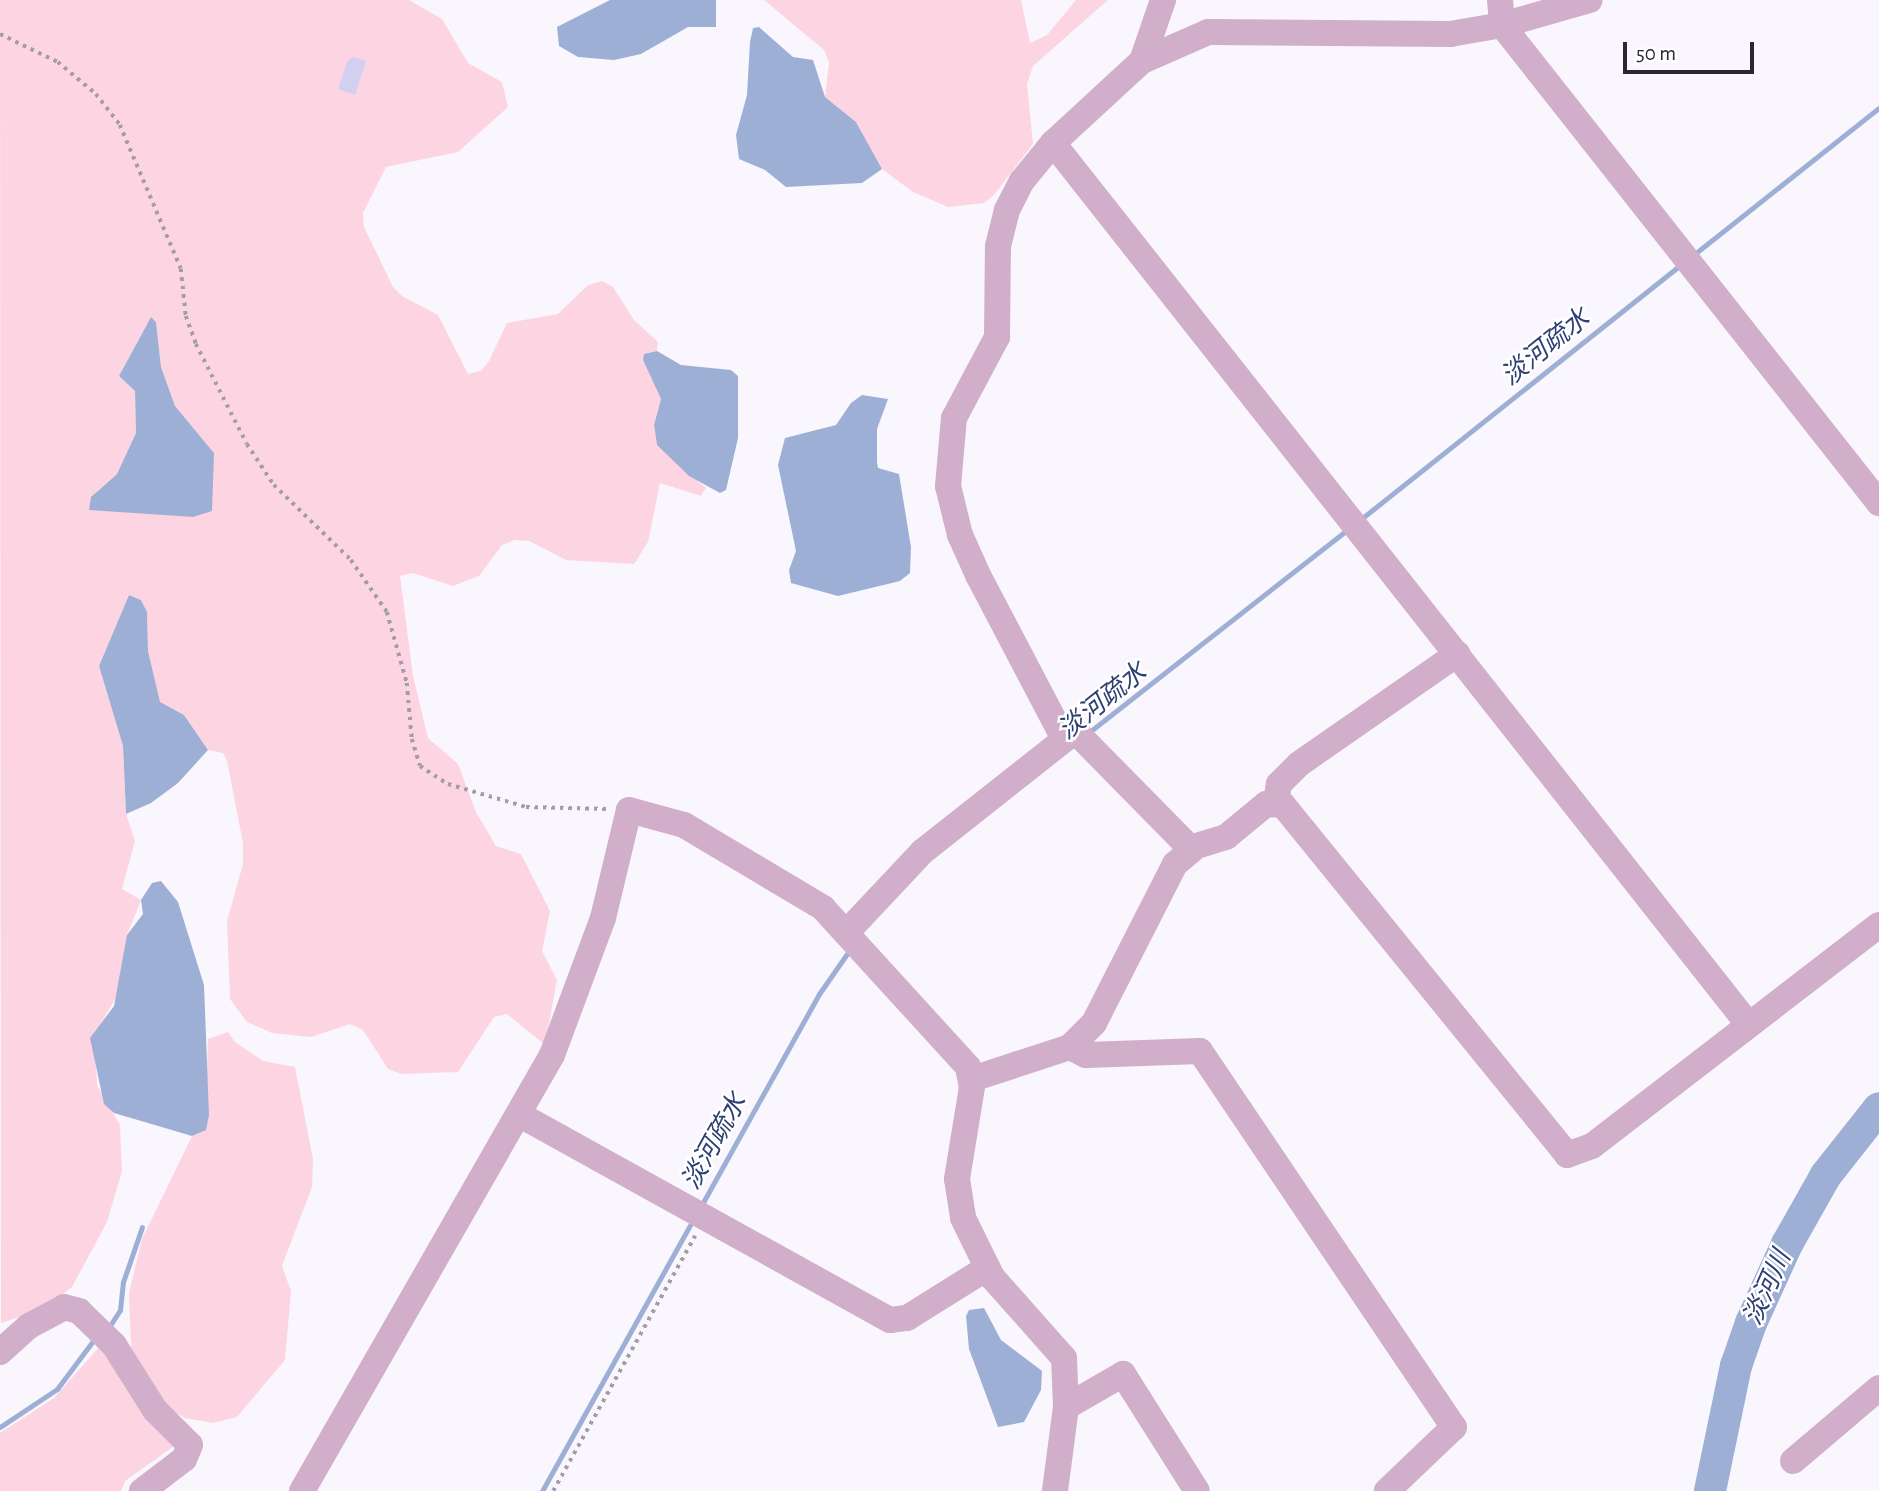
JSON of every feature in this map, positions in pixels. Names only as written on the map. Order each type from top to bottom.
[{"type":"street","points":[[1142,61],[1163,0]]},
{"type":"street","points":[[1193,849],[1076,738],[978,575],[960,536],[948,486],[954,418],[997,337],[999,246],[1007,210],[1022,181],[1053,143],[1142,61],[1208,32],[1450,34],[1501,13],[1590,0]]},
{"type":"street","points":[[1501,13],[1687,259],[1879,503]]},
{"type":"street","points":[[1053,143],[1748,1024]]},
{"type":"street","points":[[1276,802],[1279,785],[1299,764],[1457,654]]},
{"type":"street","points":[[851,940],[898,874],[1076,738]]},
{"type":"street","points":[[972,1079],[1070,1046],[1094,1023],[1175,864],[1193,849],[1226,837],[1266,804],[1276,802],[1291,813],[1567,1155],[1592,1146],[1879,925]]},
{"type":"street","points":[[302,1491],[552,1055],[603,918],[629,810],[670,818],[715,842],[822,908],[957,1051],[972,1079],[957,1179],[963,1218],[987,1268],[1064,1358],[1066,1407],[1055,1491]]},
{"type":"street","points":[[1070,1046],[1086,1055],[1200,1051],[1454,1427],[1387,1491]]},
{"type":"street","points":[[520,1115],[894,1321],[907,1318],[987,1268]]},
{"type":"street","points":[[0,1352],[29,1326],[64,1307],[79,1311],[114,1345],[155,1410],[190,1445],[184,1459],[142,1491]]},
{"type":"street","points":[[1066,1407],[1123,1374],[1197,1491]]},
{"type":"street","points":[[1793,1461],[1879,1389]]},
{"type":"path","points":[[0,34],[58,62],[96,93],[120,125],[173,247],[196,344],[247,444],[274,485],[351,560],[387,612],[407,683],[412,738],[420,766],[448,785],[526,807],[629,810]]},
{"type":"path","points":[[553,1491],[699,1215]]},
{"type":"shaded area","points":[[0,0],[409,0],[442,19],[468,63],[502,82],[508,107],[458,152],[386,167],[363,213],[364,227],[393,287],[402,296],[438,315],[468,374],[481,371],[489,361],[507,323],[558,314],[588,285],[602,281],[613,287],[634,320],[658,342],[657,351],[644,354],[643,360],[661,399],[654,425],[657,445],[706,488],[701,496],[660,483],[648,542],[634,564],[566,560],[529,541],[515,540],[502,545],[479,576],[453,586],[413,573],[400,576],[413,676],[428,738],[458,764],[476,812],[496,846],[521,854],[550,911],[542,951],[557,980],[545,1045],[507,1014],[494,1017],[458,1072],[401,1074],[388,1069],[363,1030],[350,1024],[311,1037],[272,1033],[247,1022],[230,999],[227,921],[243,864],[243,843],[227,761],[223,753],[208,750],[184,715],[160,703],[148,651],[147,612],[141,600],[129,595],[99,666],[123,746],[126,814],[135,841],[122,889],[141,900],[127,935],[117,996],[98,1028],[95,1049],[97,1085],[120,1125],[122,1171],[107,1222],[72,1287],[44,1309],[1,1323]],"holes":[[[151,317],[156,322],[161,367],[175,406],[214,453],[96,492],[117,474],[136,433],[135,391],[119,376]]]},
{"type":"shaded area","points":[[764,0],[1021,0],[1030,43],[1047,35],[1076,0],[1108,0],[1033,66],[1027,84],[1033,144],[994,195],[984,203],[948,207],[913,192],[882,169],[856,122],[825,97],[829,63],[824,50]]},
{"type":"shaded area","points":[[228,1032],[235,1042],[263,1061],[295,1067],[313,1159],[312,1187],[282,1266],[291,1291],[285,1360],[237,1417],[213,1423],[185,1418],[162,1405],[131,1347],[129,1293],[142,1239],[192,1136],[205,1130],[208,1039]]},
{"type":"shaded area","points":[[100,1346],[181,1441],[125,1481],[121,1491],[0,1491],[0,1433],[54,1398]]},
{"type":"water","points":[[610,0],[716,0],[716,27],[688,27],[641,54],[614,60],[578,57],[559,46],[557,27]]},
{"type":"water","points":[[759,27],[793,57],[813,60],[825,97],[856,122],[882,169],[862,183],[786,187],[765,170],[739,159],[736,135],[747,95],[750,42],[753,28]]},
{"type":"water","points":[[151,317],[156,322],[161,367],[175,406],[214,453],[212,511],[193,517],[89,510],[91,497],[117,474],[136,433],[135,391],[119,376]]},
{"type":"water","points":[[657,351],[681,365],[731,370],[738,376],[738,438],[726,490],[720,493],[689,476],[657,445],[654,425],[661,399],[643,360],[644,354]]},
{"type":"water","points":[[862,395],[888,399],[877,429],[877,462],[878,468],[899,474],[911,547],[910,573],[900,581],[838,596],[791,583],[789,570],[796,551],[778,465],[785,438],[836,425],[851,403]]},
{"type":"water","points":[[129,595],[141,600],[147,612],[148,651],[160,702],[184,715],[208,750],[178,783],[151,803],[126,814],[123,746],[99,666]]},
{"type":"water","points":[[161,881],[178,902],[204,985],[209,1115],[206,1130],[192,1136],[114,1113],[104,1104],[90,1038],[114,1006],[127,935],[143,914],[141,900],[152,883]]},
{"type":"water","points":[[984,1308],[1001,1340],[1042,1371],[1041,1390],[1024,1422],[998,1427],[969,1349],[966,1316],[969,1310]]},
{"type":"building","points":[[354,57],[366,61],[355,95],[338,89],[348,60]]},
{"type":"waterway","name":"淡河疏水","points":[[1692,256],[1879,108]]},
{"type":"waterway","name":"淡河疏水","points":[[1361,519],[1682,264]]},
{"type":"waterway","name":"淡河疏水","points":[[1088,733],[1347,530]]},
{"type":"waterway","name":"淡河疏水","points":[[701,1206],[819,994],[851,948]]},
{"type":"waterway","name":"淡河川","points":[[1710,1491],[1736,1366],[1751,1323],[1787,1244],[1826,1175],[1879,1108]]},
{"type":"waterway","name":"淡河疏水","points":[[542,1491],[693,1220]]},
{"type":"waterway","points":[[109,1327],[120,1310],[123,1282],[142,1227]]},
{"type":"waterway","points":[[0,1427],[57,1389],[95,1338]]}]
